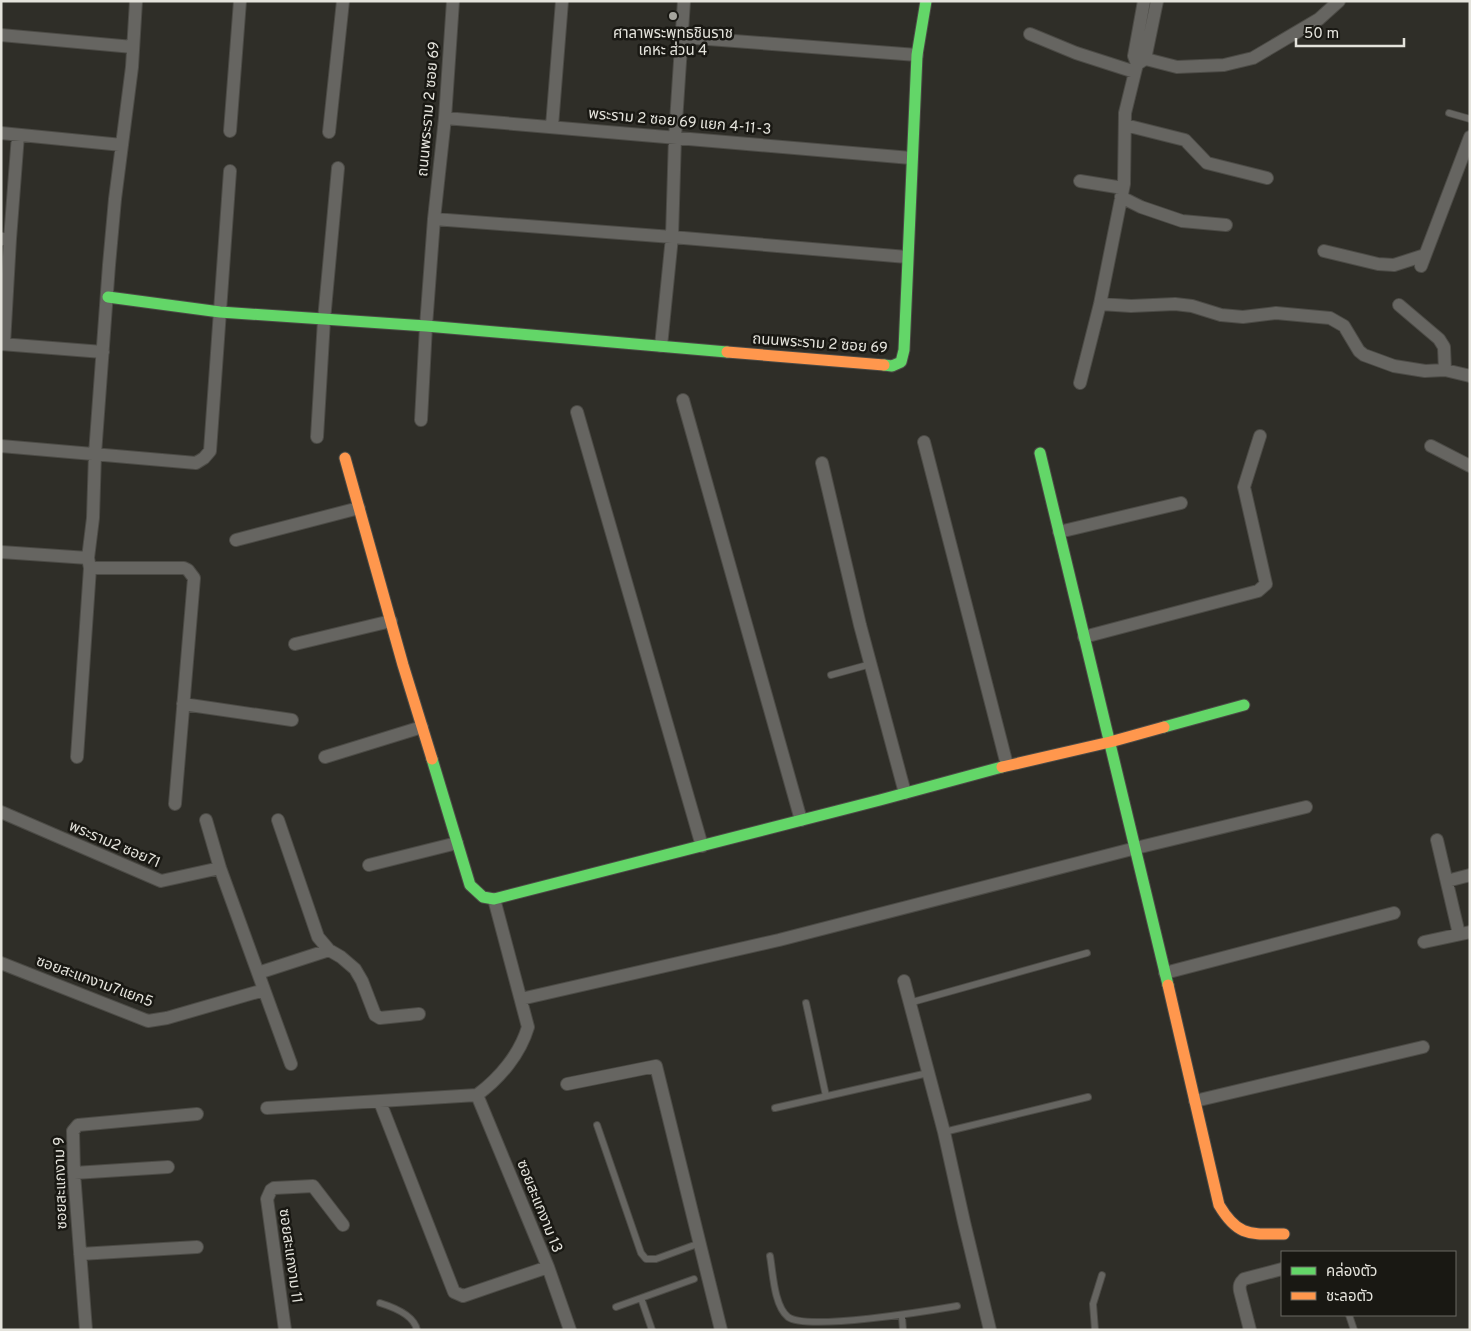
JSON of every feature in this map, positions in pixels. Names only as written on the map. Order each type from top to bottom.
[{"type":"street","points":[[77,757],[95,454],[115,199],[127,112],[136,1]]},
{"type":"street","points":[[230,131],[240,1]]},
{"type":"street","points":[[330,132],[343,1]]},
{"type":"street","name":"ถนนพระราม 2 ซอย 69","points":[[453,1],[445,118],[434,220],[426,326],[892,366],[901,362],[904,350],[917,55],[926,1]]},
{"type":"street","points":[[552,126],[562,1]]},
{"type":"street","points":[[662,346],[672,237],[675,137],[684,1]]},
{"type":"street","points":[[1138,63],[1144,1]]},
{"type":"street","points":[[1080,384],[1100,304],[1122,193],[1125,113],[1138,63],[1158,1]]},
{"type":"street","points":[[1030,34],[1084,56],[1178,67],[1224,65],[1253,58],[1299,33],[1319,19],[1339,1]]},
{"type":"street","points":[[1,35],[133,47]]},
{"type":"street","points":[[682,37],[917,55]]},
{"type":"street","name":"พระราม 2 ซอย 69 แยก 4-11-3","points":[[445,118],[912,158]]},
{"type":"street","points":[[1125,125],[1185,140],[1207,163],[1268,178]]},
{"type":"street","points":[[1,133],[122,145]]},
{"type":"street","points":[[18,135],[6,239],[3,344],[103,352]]},
{"type":"street","points":[[1324,251],[1378,264],[1394,265],[1423,260],[1470,137]]},
{"type":"street","points":[[317,437],[324,320],[338,168]]},
{"type":"street","points":[[1,446],[196,463],[207,456],[210,451],[230,171]]},
{"type":"street","points":[[1080,181],[1122,193],[1141,207],[1182,221],[1226,225]]},
{"type":"street","points":[[434,220],[672,237],[907,257]]},
{"type":"street","points":[[108,297],[220,312],[426,326],[421,420]]},
{"type":"street","points":[[1100,304],[1131,306],[1175,304],[1243,317],[1276,313],[1330,318],[1344,326],[1359,351],[1364,355],[1394,366],[1425,372],[1445,370],[1470,376]]},
{"type":"street","points":[[1399,305],[1439,339],[1444,347],[1445,370]]},
{"type":"street","points":[[684,400],[801,820]]},
{"type":"street","points":[[577,412],[702,846]]},
{"type":"street","points":[[1084,637],[1258,591],[1263,588],[1266,584],[1244,487],[1260,436]]},
{"type":"street","points":[[924,442],[1007,765]]},
{"type":"street","points":[[1431,446],[1470,466]]},
{"type":"street","points":[[1040,452],[1166,973],[1219,1205],[1227,1220],[1235,1228],[1247,1233],[1284,1234]]},
{"type":"street","points":[[345,458],[457,844],[470,885],[483,897],[494,899],[1007,765],[1110,742],[1244,705]]},
{"type":"street","points":[[822,463],[871,664],[905,793]]},
{"type":"street","points":[[1059,532],[1181,503]]},
{"type":"street","points":[[236,540],[359,508]]},
{"type":"street","points":[[1,552],[89,563],[184,568],[194,578],[174,804]]},
{"type":"street","points":[[295,644],[391,621]]},
{"type":"street","points":[[183,704],[292,720]]},
{"type":"street","points":[[326,757],[422,727]]},
{"type":"street","points":[[521,1000],[779,940],[1136,848],[1306,807]]},
{"type":"street","name":"พระราม2 ซอย71","points":[[1,812],[161,881],[220,868]]},
{"type":"street","points":[[206,820],[220,868],[291,1064]]},
{"type":"street","points":[[278,820],[318,937],[329,950],[355,969],[362,981],[375,1015],[380,1018],[419,1014]]},
{"type":"street","points":[[1424,942],[1465,933],[1447,881],[1436,840]]},
{"type":"street","points":[[369,865],[457,844]]},
{"type":"street","points":[[1447,881],[1470,875]]},
{"type":"street","points":[[267,1108],[477,1095],[488,1087],[501,1073],[524,1040],[528,1027],[494,899]]},
{"type":"street","points":[[1166,973],[1394,914]]},
{"type":"street","points":[[258,973],[329,950]]},
{"type":"street","name":"ซอยสะแกงาม7แยก5","points":[[1,963],[148,1021],[167,1018],[264,990]]},
{"type":"street","points":[[904,981],[944,1132],[990,1330]]},
{"type":"street","points":[[1195,1101],[1423,1047]]},
{"type":"street","points":[[567,1084],[656,1066],[721,1330]]},
{"type":"street","name":"ซอยสะแกงาม 13","points":[[477,1095],[548,1267],[570,1330]]},
{"type":"street","points":[[380,1102],[454,1292],[462,1296],[548,1267]]},
{"type":"street","name":"ซอยสะแกงาม 9","points":[[86,1330],[74,1174],[73,1131],[78,1126],[197,1114]]},
{"type":"street","points":[[74,1174],[168,1167]]},
{"type":"street","name":"ซอยสะแกงาม 11","points":[[285,1330],[267,1199],[269,1193],[274,1188],[313,1186],[343,1225]]},
{"type":"street","points":[[80,1254],[197,1248]]},
{"type":"street","points":[[1250,1330],[1240,1291],[1240,1283],[1244,1279],[1281,1269]]},
{"type":"lane","points":[[1449,113],[1470,119]]},
{"type":"lane","points":[[831,675],[871,664]]},
{"type":"lane","points":[[909,1003],[1086,953]]},
{"type":"lane","points":[[806,1004],[826,1096]]},
{"type":"lane","points":[[775,1108],[928,1073]]},
{"type":"lane","points":[[944,1132],[1088,1097]]},
{"type":"lane","points":[[597,1125],[641,1253],[646,1259],[656,1259],[700,1243]]},
{"type":"lane","points":[[770,1256],[780,1308],[787,1317],[795,1322],[835,1327],[902,1317],[957,1306]]},
{"type":"lane","points":[[1096,1330],[1093,1304],[1102,1275]]},
{"type":"lane","points":[[616,1307],[694,1279]]},
{"type":"lane","points":[[640,1298],[652,1330]]},
{"type":"lane","points":[[380,1304],[390,1306],[407,1316],[416,1326],[417,1330]]},
{"type":"lane","points":[[1349,1316],[1354,1330]]},
{"type":"lane","points":[[902,1317],[903,1330]]},
{"type":"traffic: fast","points":[[884,365],[892,366],[901,362],[904,350],[917,55],[926,1]]},
{"type":"traffic: fast","points":[[108,297],[220,312],[426,326],[727,352]]},
{"type":"traffic: fast","points":[[1040,453],[1168,985]]},
{"type":"traffic: fast","points":[[1164,727],[1244,705]]},
{"type":"traffic: fast","points":[[432,759],[470,885],[483,897],[494,899],[1002,767]]},
{"type":"traffic: slow","points":[[727,352],[884,365]]},
{"type":"traffic: slow","points":[[345,458],[403,665],[432,759]]},
{"type":"traffic: slow","points":[[1002,767],[1110,742],[1164,727]]},
{"type":"traffic: slow","points":[[1168,985],[1219,1205],[1232,1223],[1246,1232],[1284,1234]]},
{"type":"place","name":"ศาลาพระพุทธชินราช เคหะ ส่วน 4","points":[[673,16]]}]
